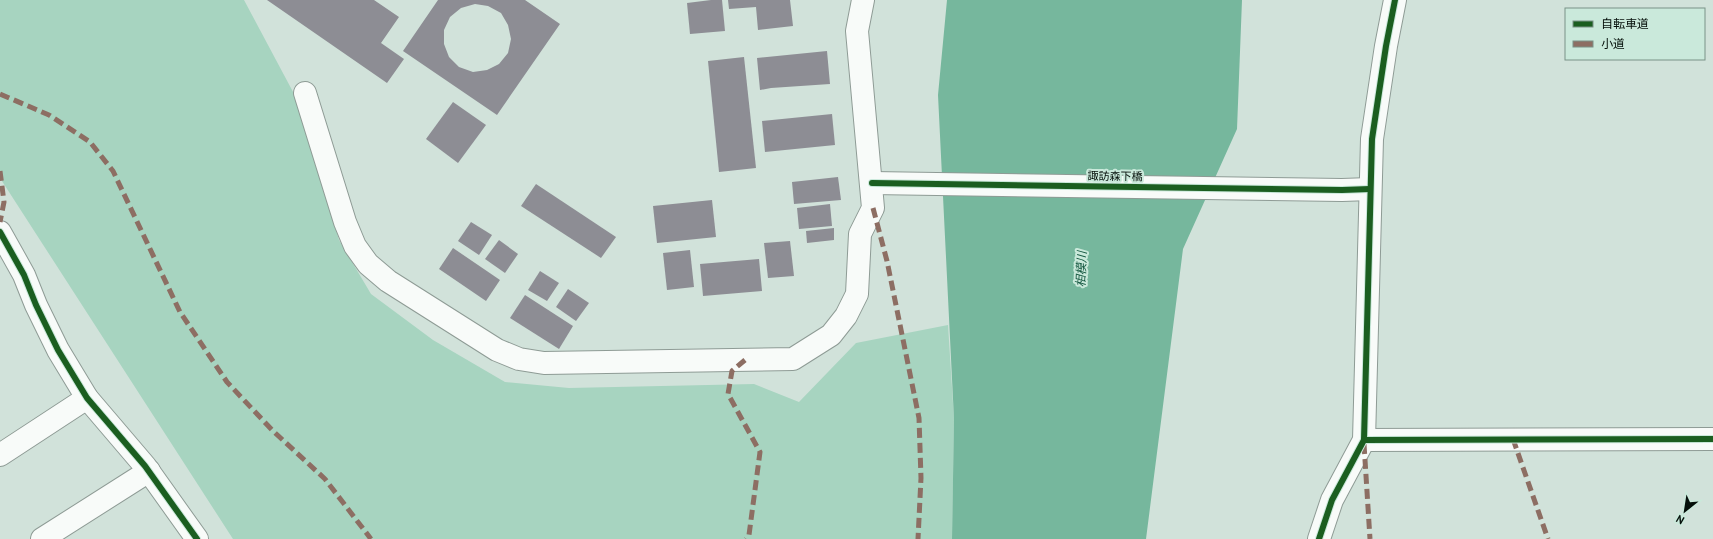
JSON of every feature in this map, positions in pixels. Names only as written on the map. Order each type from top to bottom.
[{"type":"street","points":[[305,93],[345,222],[355,246],[368,264],[388,281],[497,350],[520,359],[544,363],[793,360],[831,335],[846,316],[857,294],[860,234],[873,208],[879,183],[857,31],[862,0]]},
{"type":"street","points":[[1319,539],[1332,500],[1364,440],[1372,139],[1386,46],[1395,0]]},
{"type":"street","name":"諏訪森下橋","points":[[879,183],[1342,190],[1370,189]]},
{"type":"street","points":[[0,232],[24,275],[36,305],[58,350],[87,398],[149,471],[197,539]]},
{"type":"street","points":[[0,455],[87,398]]},
{"type":"street","points":[[1364,440],[1713,439]]},
{"type":"street","points":[[42,539],[149,471]]},
{"type":"shaded area","points":[[0,0],[244,0],[300,105],[339,240],[371,294],[433,340],[505,382],[569,388],[754,384],[799,402],[856,343],[948,325],[954,419],[952,539],[233,539],[0,178]]},
{"type":"water","name":"相模川","points":[[947,0],[1242,0],[1237,129],[1183,249],[1146,539],[952,539],[954,419],[938,95]]},
{"type":"building","points":[[267,0],[374,0],[399,17],[381,43],[404,59],[387,83]]},
{"type":"building","points":[[438,0],[525,0],[560,24],[497,115],[403,51]],"holes":[[[475,4],[488,6],[501,13],[508,25],[511,39],[508,53],[499,64],[487,70],[473,72],[459,67],[449,57],[444,44],[444,30],[450,17],[461,8]]]},
{"type":"building","points":[[722,0],[725,31],[690,34],[687,3]]},
{"type":"building","points":[[728,0],[790,0],[793,26],[758,30],[756,7],[729,9]]},
{"type":"building","points":[[827,51],[830,84],[760,90],[757,58]]},
{"type":"building","points":[[744,57],[756,168],[719,172],[708,61]]},
{"type":"building","points":[[453,102],[486,125],[458,163],[426,139]]},
{"type":"building","points":[[832,114],[835,145],[765,152],[762,121]]},
{"type":"building","points":[[838,177],[841,200],[794,204],[792,182]]},
{"type":"building","points":[[536,184],[616,237],[601,258],[521,206]]},
{"type":"building","points":[[712,200],[716,237],[657,243],[653,206]]},
{"type":"building","points":[[830,204],[832,226],[799,229],[797,208]]},
{"type":"building","points":[[471,222],[492,235],[479,255],[458,241]]},
{"type":"building","points":[[834,228],[834,240],[807,243],[806,231]]},
{"type":"building","points":[[499,240],[518,254],[505,273],[485,259]]},
{"type":"building","points":[[790,241],[794,276],[768,278],[764,243]]},
{"type":"building","points":[[453,248],[500,280],[486,301],[439,269]]},
{"type":"building","points":[[690,250],[694,287],[667,290],[663,253]]},
{"type":"building","points":[[759,259],[762,291],[703,296],[700,264]]},
{"type":"building","points":[[540,271],[559,283],[547,301],[528,290]]},
{"type":"building","points":[[568,289],[589,303],[576,321],[556,307]]},
{"type":"building","points":[[525,295],[573,326],[559,349],[510,318]]},
{"type":"marked path","points":[[0,94],[49,115],[90,142],[113,171],[180,312],[227,382],[273,431],[325,479],[371,539]]},
{"type":"marked path","points":[[0,171],[4,202],[0,222]]},
{"type":"marked path","points":[[873,208],[887,261],[919,418],[921,478],[918,539]]},
{"type":"marked path","points":[[745,360],[732,371],[728,394],[760,452],[749,535],[746,539]]},
{"type":"marked path","points":[[1513,439],[1548,539]]},
{"type":"marked path","points":[[1364,444],[1370,539]]},
{"type":"cycle path","points":[[1319,539],[1332,500],[1364,440],[1372,139],[1386,46],[1395,0]]},
{"type":"cycle path","points":[[872,183],[1342,190],[1370,189]]},
{"type":"cycle path","points":[[0,232],[24,275],[36,305],[58,350],[87,398],[145,466],[197,539]]},
{"type":"cycle path","points":[[1364,440],[1713,439]]}]
